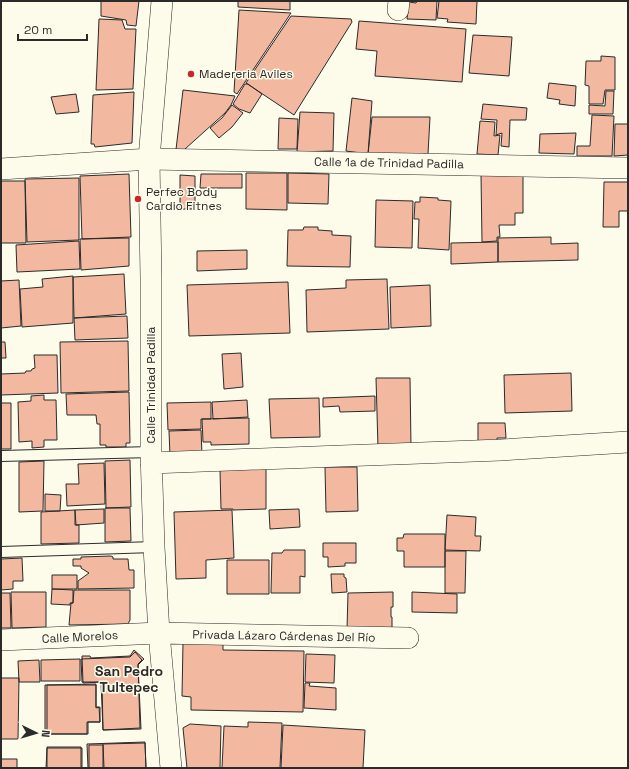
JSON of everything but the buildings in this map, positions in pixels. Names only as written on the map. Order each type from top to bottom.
[{"type":"street","name":"Calle Trinidad Padilla","points":[[162,1],[149,159],[151,278],[151,458],[159,633],[170,768]]},
{"type":"street","name":"Calle 1a de Trinidad Padilla","points":[[1,169],[149,159],[628,168]]},
{"type":"street","points":[[151,458],[501,450],[628,442]]},
{"type":"street","name":"Privada Lázaro Cárdenas Del Río","points":[[159,633],[408,638]]},
{"type":"street","name":"Calle Morelos","points":[[1,640],[159,633]]},
{"type":"lane","points":[[1,456],[151,458]]},
{"type":"lane","points":[[1,552],[154,547]]},
{"type":"place","name":"Madereria Aviles","points":[[191,74]]},
{"type":"place","name":"Perfec Body Cardio Fitnes","points":[[138,199]]},
{"type":"district","name":"San Pedro Tultepec","points":[[129,680]]}]
